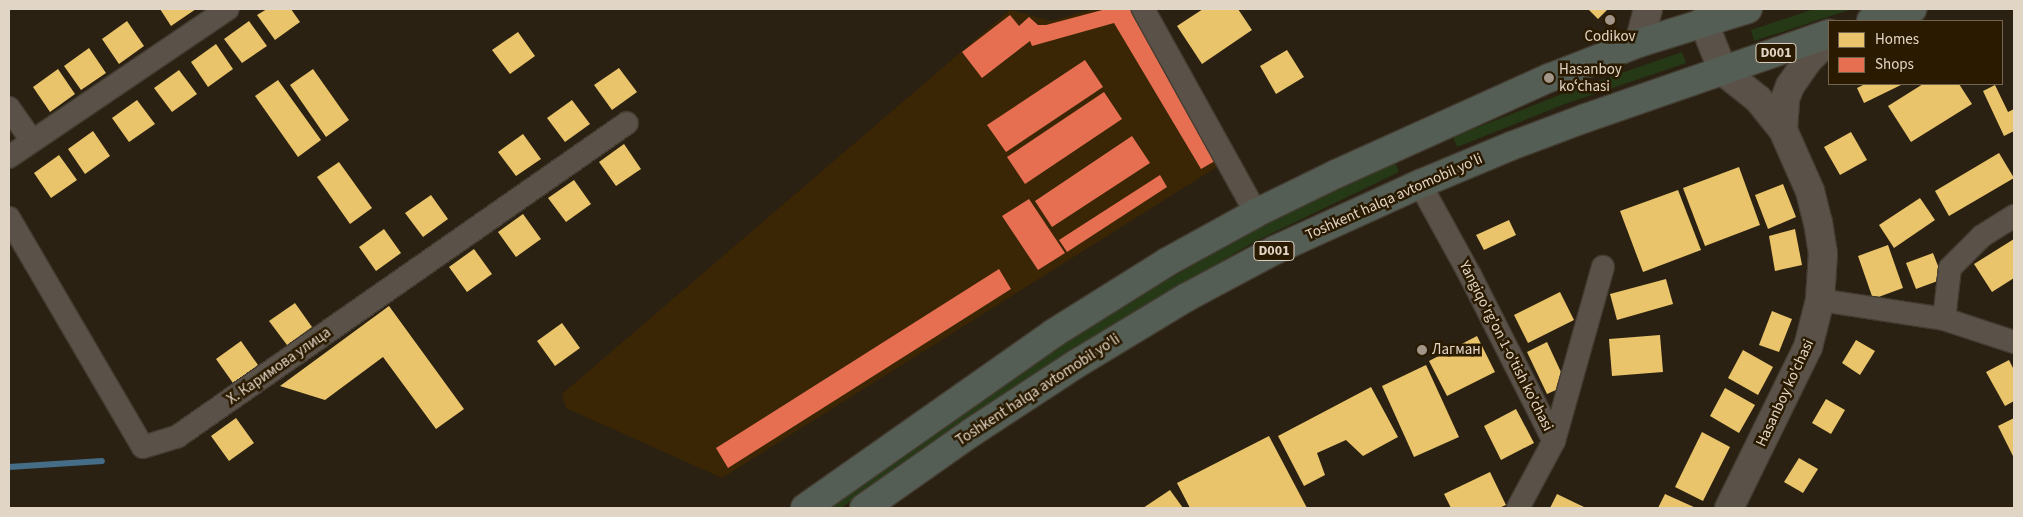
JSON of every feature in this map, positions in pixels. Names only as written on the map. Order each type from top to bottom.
[{"type":"highway","name":"D001","points":[[805,508],[1054,333],[1167,262],[1256,213],[1549,78],[1639,43],[1697,15],[1748,9]]},
{"type":"highway","points":[[1874,20],[1912,9]]},
{"type":"highway","name":"Toshkent halqa avtomobil yo'li","points":[[864,508],[972,432],[1076,364],[1187,297],[1275,250],[1429,181],[1586,118],[1828,34]]},
{"type":"highway","points":[[1420,137],[1429,181]]},
{"type":"main road","points":[[1639,43],[1648,9]]},
{"type":"main road","points":[[1697,15],[1723,71]]},
{"type":"main road","points":[[1782,130],[1785,99],[1790,86],[1808,60],[1828,41]]},
{"type":"main road","name":"Hasanboy ko'chasi","points":[[1723,71],[1758,99],[1782,130],[1804,177],[1818,222],[1823,269],[1820,300],[1802,363],[1729,508]]},
{"type":"street","points":[[9,157],[31,140],[228,9]]},
{"type":"street","points":[[1143,9],[1256,213]]},
{"type":"street","points":[[9,108],[31,140]]},
{"type":"street","name":"Х. Каримова улица","points":[[9,218],[143,447],[178,436],[627,123]]},
{"type":"street","name":"Yangiqo'rg'on 1-o'tish ko'chasi","points":[[1429,181],[1470,275],[1554,441],[1518,508]]},
{"type":"street","points":[[1944,319],[1950,268],[1982,236],[2014,216]]},
{"type":"street","points":[[1554,441],[1603,268]]},
{"type":"street","points":[[1820,300],[1944,319],[2014,342]]},
{"type":"shaded area","points":[[1094,9],[1139,9],[1231,158],[722,478],[566,408],[562,394],[1010,10],[1051,21]]},
{"type":"green space","points":[[1814,9],[1852,9],[1754,41],[1751,30]]},
{"type":"green space","points":[[1682,52],[1686,63],[1562,105],[1457,147],[1453,137],[1567,92]]},
{"type":"green space","points":[[1395,162],[1399,172],[1254,242],[1070,350],[841,508],[821,508],[1020,370],[1110,313],[1249,233]]},
{"type":"building: Homes","points":[[160,9],[196,9],[171,26]]},
{"type":"building: Homes","points":[[267,9],[291,9],[300,22],[275,40],[257,15]]},
{"type":"building: Homes","points":[[1203,9],[1238,9],[1252,30],[1202,64],[1177,26]]},
{"type":"building: Homes","points":[[1588,9],[1608,9],[1598,19]]},
{"type":"building: Homes","points":[[127,21],[144,46],[119,64],[102,39]]},
{"type":"building: Homes","points":[[249,21],[267,46],[242,63],[224,39]]},
{"type":"building: Homes","points":[[518,32],[535,56],[510,74],[492,50]]},
{"type":"building: Homes","points":[[216,44],[233,69],[208,87],[191,62]]},
{"type":"building: Homes","points":[[89,48],[106,73],[81,90],[64,66]]},
{"type":"building: Homes","points":[[1287,50],[1304,77],[1276,94],[1260,66]]},
{"type":"building: Homes","points":[[619,68],[637,92],[612,110],[594,85]]},
{"type":"building: Homes","points":[[58,69],[75,94],[50,112],[33,87]]},
{"type":"building: Homes","points":[[313,69],[349,120],[326,137],[290,85]]},
{"type":"building: Homes","points":[[179,70],[197,94],[172,112],[154,88]]},
{"type":"building: Homes","points":[[278,80],[321,140],[298,157],[255,96]]},
{"type":"building: Homes","points":[[1863,85],[1901,85],[1864,103],[1857,88]]},
{"type":"building: Homes","points":[[1921,85],[1960,85],[1972,104],[1911,142],[1888,106]]},
{"type":"building: Homes","points":[[1995,85],[2008,112],[2014,109],[2014,131],[2004,136],[1983,91]]},
{"type":"building: Homes","points":[[137,100],[155,124],[129,142],[112,118]]},
{"type":"building: Homes","points":[[572,100],[590,124],[565,142],[547,118]]},
{"type":"building: Homes","points":[[93,131],[110,156],[85,174],[68,149]]},
{"type":"building: Homes","points":[[1851,132],[1867,160],[1840,175],[1824,147]]},
{"type":"building: Homes","points":[[523,134],[541,159],[516,176],[498,152]]},
{"type":"building: Homes","points":[[624,144],[641,169],[616,186],[599,162]]},
{"type":"building: Homes","points":[[1999,153],[2014,178],[1949,216],[1935,191]]},
{"type":"building: Homes","points":[[59,155],[77,180],[51,198],[34,173]]},
{"type":"building: Homes","points":[[339,162],[372,208],[350,224],[317,177]]},
{"type":"building: Homes","points":[[1739,167],[1760,225],[1705,246],[1683,188]]},
{"type":"building: Homes","points":[[574,180],[591,204],[566,222],[548,198]]},
{"type":"building: Homes","points":[[1783,184],[1796,217],[1768,229],[1755,195]]},
{"type":"building: Homes","points":[[1678,190],[1701,250],[1643,272],[1620,211]]},
{"type":"building: Homes","points":[[431,195],[448,219],[423,237],[405,213]]},
{"type":"building: Homes","points":[[1920,198],[1935,220],[1894,248],[1879,225]]},
{"type":"building: Homes","points":[[523,214],[541,239],[516,257],[498,232]]},
{"type":"building: Homes","points":[[1509,220],[1516,235],[1484,250],[1476,235]]},
{"type":"building: Homes","points":[[384,229],[401,253],[376,271],[359,247]]},
{"type":"building: Homes","points":[[1795,229],[1802,265],[1775,271],[1769,236]]},
{"type":"building: Homes","points":[[2014,239],[2014,278],[1992,292],[1974,264]]},
{"type":"building: Homes","points":[[1888,245],[1903,288],[1873,299],[1858,256]]},
{"type":"building: Homes","points":[[474,249],[492,274],[467,292],[449,267]]},
{"type":"building: Homes","points":[[1933,253],[1943,279],[1916,289],[1906,263]]},
{"type":"building: Homes","points":[[1666,279],[1673,304],[1617,320],[1610,294]]},
{"type":"building: Homes","points":[[1560,292],[1574,320],[1528,343],[1514,315]]},
{"type":"building: Homes","points":[[295,303],[312,327],[287,345],[269,321]]},
{"type":"building: Homes","points":[[389,306],[464,409],[436,429],[383,357],[325,400],[280,386]]},
{"type":"building: Homes","points":[[1772,311],[1792,319],[1779,352],[1759,345]]},
{"type":"building: Homes","points":[[562,323],[580,348],[555,366],[537,341]]},
{"type":"building: Homes","points":[[1660,335],[1663,372],[1612,376],[1609,339]]},
{"type":"building: Homes","points":[[1477,336],[1495,372],[1447,396],[1429,361]]},
{"type":"building: Homes","points":[[1856,340],[1875,351],[1860,375],[1842,363]]},
{"type":"building: Homes","points":[[241,341],[258,365],[233,383],[216,359]]},
{"type":"building: Homes","points":[[1547,342],[1567,385],[1547,394],[1527,352]]},
{"type":"building: Homes","points":[[1743,350],[1773,367],[1758,395],[1728,378]]},
{"type":"building: Homes","points":[[2009,360],[2014,370],[2014,401],[2005,406],[1986,372]]},
{"type":"building: Homes","points":[[1426,365],[1459,437],[1414,457],[1382,386]]},
{"type":"building: Homes","points":[[1371,387],[1398,437],[1363,456],[1346,440],[1317,453],[1325,475],[1304,486],[1278,436]]},
{"type":"building: Homes","points":[[1725,388],[1755,405],[1739,433],[1710,416]]},
{"type":"building: Homes","points":[[1826,399],[1845,410],[1831,434],[1812,423]]},
{"type":"building: Homes","points":[[1516,409],[1534,443],[1501,460],[1484,426]]},
{"type":"building: Homes","points":[[236,418],[254,443],[229,461],[211,436]]},
{"type":"building: Homes","points":[[2014,418],[2014,458],[1998,426]]},
{"type":"building: Homes","points":[[1702,432],[1730,447],[1703,501],[1675,487]]},
{"type":"building: Homes","points":[[1269,436],[1307,508],[1190,508],[1177,483]]},
{"type":"building: Homes","points":[[1799,458],[1818,469],[1803,493],[1784,482]]},
{"type":"building: Homes","points":[[1490,472],[1506,505],[1499,508],[1451,508],[1444,494]]},
{"type":"building: Homes","points":[[1170,490],[1183,508],[1143,508]]},
{"type":"building: Homes","points":[[1557,494],[1586,508],[1550,508]]},
{"type":"building: Homes","points":[[1665,494],[1696,508],[1658,508]]},
{"type":"building: Shops","points":[[1106,9],[1131,9],[1220,158],[1201,169],[1114,23],[1032,46],[1030,41],[982,78],[962,52],[1010,15],[1019,26],[1029,17],[1038,25],[1046,25]]},
{"type":"building: Shops","points":[[1085,60],[1103,87],[1006,152],[987,125]]},
{"type":"building: Shops","points":[[1104,92],[1122,119],[1025,184],[1007,157]]},
{"type":"building: Shops","points":[[1132,136],[1150,163],[1052,227],[1035,201]]},
{"type":"building: Shops","points":[[1160,175],[1167,187],[1067,252],[1059,240]]},
{"type":"building: Shops","points":[[1029,199],[1065,253],[1038,270],[1002,216]]},
{"type":"building: Shops","points":[[999,269],[1011,289],[728,468],[716,448]]},
{"type":"waterway","points":[[9,467],[102,461]]},
{"type":"place","name":"Codikov","points":[[1610,20]]},
{"type":"place","name":"Hasanboy koʻchasi","points":[[1549,78]]},
{"type":"place","name":"Лагман","points":[[1422,350]]}]
